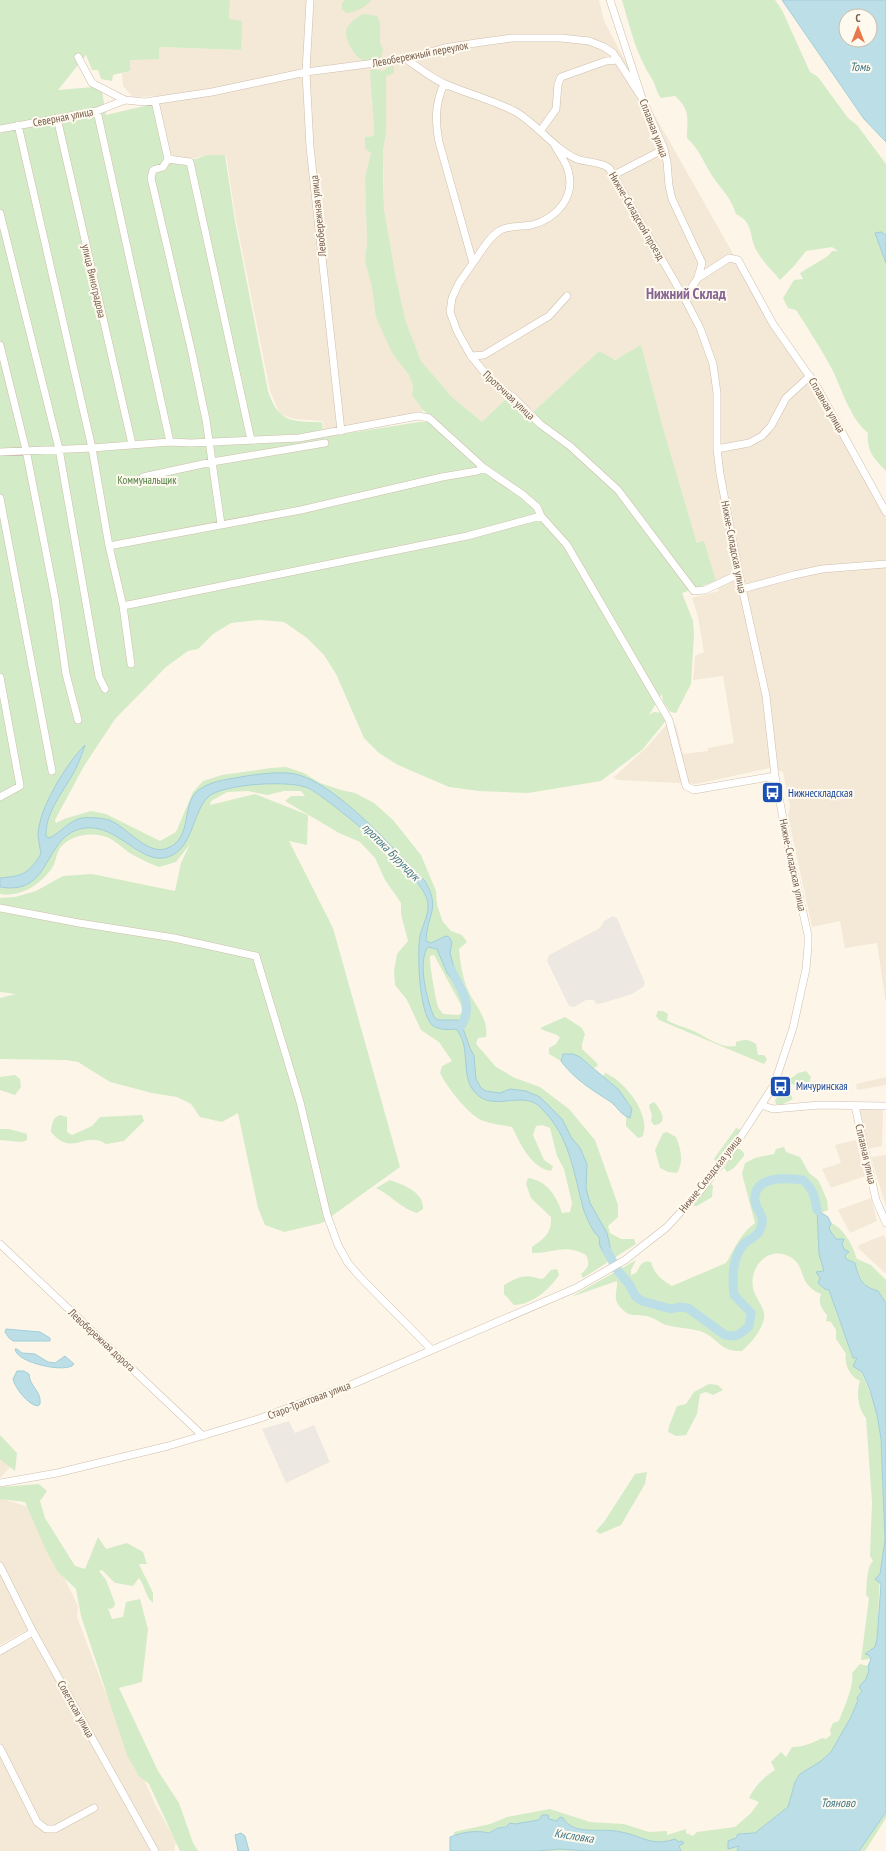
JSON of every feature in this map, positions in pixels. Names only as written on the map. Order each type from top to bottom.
[{"type":"street","name":"Левобережная улица","points":[[310,0],[306,72],[310,147],[341,431]]},
{"type":"street","name":"Сплавная улица","points":[[610,0],[642,98],[664,149],[668,162],[669,186],[672,199],[702,263],[698,278]]},
{"type":"street","name":"Левобережный переулок","points":[[125,100],[132,102],[155,101],[277,79],[306,72],[406,60],[444,48],[512,38],[538,37],[589,41],[604,48],[618,60],[642,98]]},
{"type":"street","points":[[78,57],[92,82],[125,100]]},
{"type":"street","name":"Нижне-Складской проезд","points":[[406,60],[444,84],[495,102],[517,113],[541,130],[567,153],[577,159],[604,165],[609,168],[686,301]]},
{"type":"street","points":[[541,130],[556,109],[558,84],[561,77],[606,61],[618,60]]},
{"type":"street","points":[[444,84],[438,97],[436,125],[439,142],[473,262]]},
{"type":"street","name":"Северная улица","points":[[0,128],[97,111],[125,100]]},
{"type":"street","points":[[155,101],[168,159],[163,167],[153,170],[151,178],[192,353],[209,442],[221,524]]},
{"type":"street","points":[[97,111],[170,442]]},
{"type":"street","name":"улица Виноградова","points":[[57,118],[132,444]]},
{"type":"street","points":[[18,125],[92,448],[109,546],[122,606],[131,664]]},
{"type":"street","name":"Проточная улица","points":[[552,140],[568,169],[570,190],[565,203],[554,215],[544,220],[498,232],[473,262],[459,282],[452,298],[450,312],[457,331],[471,356],[494,384],[513,398],[540,424],[570,446],[618,490],[694,591],[705,590],[739,574]]},
{"type":"street","points":[[614,175],[664,149]]},
{"type":"street","points":[[168,159],[190,162],[251,440]]},
{"type":"street","points":[[0,213],[59,449],[98,670],[105,689]]},
{"type":"street","name":"Сплавная улица","points":[[698,278],[729,258],[738,260],[773,324],[810,376],[886,512]]},
{"type":"street","points":[[686,301],[691,288],[698,278]]},
{"type":"street","points":[[471,356],[484,355],[549,316],[567,296]]},
{"type":"street","name":"Нижне-Складская улица","points":[[604,1273],[625,1260],[663,1231],[680,1213],[734,1146],[774,1085],[793,1028],[802,990],[808,946],[808,935],[788,845],[775,776],[766,696],[742,589],[720,474],[717,449],[717,394],[713,364],[700,328],[686,301]]},
{"type":"street","points":[[0,345],[26,450],[55,598],[66,674],[78,720]]},
{"type":"street","points":[[717,449],[749,442],[762,436],[771,426],[786,398],[810,376]]},
{"type":"street","points":[[0,452],[92,448],[170,442],[209,442],[299,438],[423,416],[429,418],[484,468],[522,494],[537,507],[541,516],[567,545],[664,710],[672,729],[686,786],[694,790],[775,776]]},
{"type":"street","points":[[144,477],[212,462],[325,443]]},
{"type":"street","points":[[109,546],[301,510],[442,477],[477,471],[484,468]]},
{"type":"street","points":[[0,498],[52,771]]},
{"type":"street","points":[[122,606],[460,537],[541,516]]},
{"type":"street","points":[[742,589],[822,569],[886,564]]},
{"type":"street","points":[[0,677],[20,786],[0,797]]},
{"type":"street","points":[[0,908],[181,940],[256,956],[300,1102],[327,1215],[338,1245],[348,1263],[361,1278],[431,1349]]},
{"type":"street","points":[[761,1105],[773,1109],[820,1105],[886,1106]]},
{"type":"street","name":"Сплавная улица","points":[[855,1106],[876,1200],[886,1223]]},
{"type":"street","name":"Левобережная дорога","points":[[0,1244],[203,1436]]},
{"type":"street","name":"Старо-Трактовая улица","points":[[0,1483],[57,1473],[203,1436],[290,1408],[352,1384],[576,1288],[604,1273]]},
{"type":"street","name":"Советская улица","points":[[0,1566],[33,1632],[155,1851]]},
{"type":"street","points":[[0,1651],[33,1632]]},
{"type":"street","points":[[0,1748],[37,1822],[42,1827],[55,1829],[94,1808]]},
{"type":"shaded area","points":[[230,0],[599,0],[604,21],[645,98],[736,259],[827,402],[886,518],[886,1004],[877,943],[845,948],[840,921],[812,927],[788,816],[790,807],[783,772],[770,768],[696,784],[619,780],[613,778],[647,747],[667,724],[676,725],[683,754],[708,751],[708,748],[734,743],[723,676],[693,680],[695,656],[704,652],[698,617],[692,598],[719,591],[704,542],[697,543],[663,428],[641,346],[614,360],[599,351],[532,413],[511,394],[482,422],[451,396],[421,361],[406,322],[396,278],[384,209],[383,151],[386,133],[386,76],[388,67],[383,71],[372,102],[374,108],[374,136],[365,137],[371,153],[365,177],[367,243],[365,261],[392,353],[409,375],[413,385],[412,395],[424,411],[373,423],[324,431],[323,421],[294,419],[280,414],[270,391],[236,220],[226,155],[176,158],[169,154],[158,96],[133,97],[123,86],[122,73],[130,71],[130,60],[159,47],[241,50],[229,20]]},
{"type":"shaded area","points":[[613,916],[617,918],[645,983],[643,987],[632,994],[603,1003],[596,1004],[594,1000],[586,1000],[574,1007],[569,1006],[547,961],[549,955],[600,928],[604,921]]},
{"type":"shaded area","points":[[886,1077],[886,1085],[857,1090],[856,1084]]},
{"type":"shaded area","points":[[859,1109],[883,1110],[882,1146],[867,1149]]},
{"type":"shaded area","points":[[856,1140],[865,1176],[831,1188],[822,1169],[841,1163],[835,1145]]},
{"type":"shaded area","points":[[886,1155],[886,1207],[871,1157]]},
{"type":"shaded area","points":[[871,1198],[877,1221],[850,1233],[838,1210]]},
{"type":"shaded area","points":[[884,1235],[886,1239],[886,1274],[858,1248],[859,1245]]},
{"type":"shaded area","points":[[289,1421],[295,1433],[314,1425],[330,1462],[286,1483],[262,1429]]},
{"type":"shaded area","points":[[0,1449],[16,1461],[0,1478]]},
{"type":"shaded area","points":[[0,1498],[29,1507],[78,1606],[77,1617],[103,1686],[155,1804],[176,1841],[174,1851],[0,1851],[0,1654],[39,1635],[29,1629],[0,1645]]},
{"type":"green space","name":"Коммунальщик","points":[[0,0],[230,0],[229,19],[242,21],[241,50],[159,47],[159,59],[130,60],[130,71],[113,75],[112,81],[101,79],[98,70],[92,70],[86,55],[58,90],[94,87],[102,91],[106,115],[153,104],[164,157],[196,159],[207,155],[225,155],[235,221],[268,391],[276,409],[288,418],[294,420],[302,422],[322,422],[324,437],[419,422],[429,422],[433,418],[424,411],[412,395],[413,385],[409,375],[392,353],[376,317],[372,287],[365,261],[367,243],[365,177],[371,153],[365,148],[365,137],[374,136],[370,70],[374,69],[383,71],[388,67],[394,66],[394,73],[386,76],[386,133],[383,151],[384,209],[396,278],[406,322],[421,361],[451,396],[482,422],[511,394],[532,413],[599,351],[615,360],[641,345],[663,428],[697,543],[704,541],[716,581],[682,593],[693,621],[694,635],[691,684],[676,713],[670,712],[663,701],[662,694],[649,715],[654,712],[661,713],[666,718],[664,723],[642,750],[601,781],[528,793],[479,791],[449,787],[398,765],[379,753],[364,738],[336,674],[324,655],[307,638],[284,622],[259,620],[231,623],[213,634],[198,649],[188,651],[166,667],[115,719],[84,766],[55,820],[56,823],[91,811],[106,814],[160,841],[176,832],[193,792],[203,781],[222,775],[286,767],[304,773],[320,783],[355,793],[374,803],[393,820],[421,855],[436,891],[437,905],[443,922],[451,931],[462,935],[467,942],[459,949],[462,972],[469,993],[483,1017],[486,1030],[486,1037],[478,1038],[476,1044],[496,1067],[515,1078],[540,1087],[569,1109],[595,1140],[618,1205],[618,1217],[608,1226],[610,1233],[621,1239],[634,1239],[636,1244],[583,1278],[581,1274],[586,1269],[588,1263],[586,1255],[565,1249],[532,1253],[532,1247],[544,1238],[549,1231],[551,1217],[531,1198],[526,1184],[528,1178],[540,1182],[550,1190],[554,1195],[562,1213],[570,1212],[572,1203],[564,1169],[557,1156],[550,1128],[542,1125],[536,1126],[533,1135],[544,1160],[553,1166],[551,1171],[544,1169],[532,1160],[512,1127],[481,1120],[470,1112],[452,1092],[440,1073],[442,1066],[452,1061],[439,1042],[421,1030],[407,1000],[395,985],[394,971],[397,954],[408,941],[401,914],[401,903],[385,880],[375,858],[360,842],[339,833],[285,801],[291,796],[305,796],[301,791],[284,791],[267,795],[248,791],[227,792],[211,801],[210,805],[255,794],[308,815],[307,845],[289,841],[333,928],[400,1167],[322,1223],[284,1232],[265,1225],[258,1208],[238,1113],[222,1122],[200,1117],[191,1104],[177,1097],[152,1093],[110,1082],[78,1062],[66,1060],[0,1059],[0,998],[16,994],[0,992],[0,898],[15,897],[36,891],[63,876],[92,874],[175,891],[181,863],[190,844],[176,862],[159,867],[128,852],[104,836],[94,834],[78,836],[68,841],[60,848],[52,868],[36,884],[22,892],[15,894],[0,894]],"holes":[[[434,955],[461,1005],[462,1012],[459,1015],[443,1014],[439,1009],[430,965],[430,956]]]},
{"type":"green space","points":[[345,0],[371,0],[360,9],[346,13],[342,9],[342,3]]},
{"type":"green space","points":[[622,0],[775,0],[782,10],[810,72],[818,77],[848,118],[857,125],[886,164],[886,471],[872,454],[868,444],[868,433],[856,420],[833,371],[820,348],[796,310],[788,308],[783,298],[794,280],[803,279],[800,273],[828,256],[832,251],[838,251],[832,247],[806,251],[780,280],[766,264],[755,248],[751,232],[746,222],[736,214],[728,197],[711,174],[698,151],[687,138],[687,115],[684,106],[675,96],[661,98],[658,93],[638,51]]},
{"type":"green space","points":[[363,14],[377,16],[380,24],[380,43],[383,49],[381,58],[370,61],[362,60],[356,55],[347,40],[346,31],[350,23]]},
{"type":"green space","points":[[658,1011],[663,1011],[668,1014],[667,1020],[670,1022],[696,1032],[718,1044],[736,1046],[736,1042],[749,1040],[756,1044],[758,1055],[764,1055],[767,1059],[764,1064],[659,1020],[656,1016]]},
{"type":"green space","points":[[565,1017],[582,1028],[585,1034],[582,1049],[596,1062],[598,1066],[594,1068],[580,1057],[561,1057],[561,1061],[549,1054],[549,1048],[556,1044],[560,1037],[540,1028]]},
{"type":"green space","points":[[806,1071],[811,1077],[809,1083],[802,1089],[790,1083],[790,1079],[798,1073]]},
{"type":"green space","points":[[605,1073],[620,1083],[635,1100],[644,1119],[642,1137],[638,1138],[626,1126],[626,1117],[630,1118],[603,1076]]},
{"type":"green space","points":[[15,1075],[20,1079],[21,1087],[15,1095],[0,1090],[0,1077]]},
{"type":"green space","points":[[784,1088],[787,1088],[793,1099],[781,1105],[776,1104],[775,1100]]},
{"type":"green space","points":[[654,1102],[659,1108],[663,1119],[659,1124],[654,1125],[651,1121],[652,1116],[649,1106]]},
{"type":"green space","points":[[60,1115],[67,1117],[67,1132],[72,1135],[92,1126],[100,1117],[142,1115],[144,1121],[124,1141],[106,1144],[92,1140],[73,1144],[66,1143],[51,1132],[54,1120]]},
{"type":"green space","points":[[736,1128],[741,1130],[716,1162],[714,1159]]},
{"type":"green space","points":[[0,1129],[9,1129],[27,1134],[27,1140],[22,1142],[0,1140]]},
{"type":"green space","points":[[667,1132],[676,1137],[680,1151],[681,1160],[677,1173],[668,1172],[660,1168],[655,1150],[663,1133]]},
{"type":"green space","points":[[784,1147],[786,1152],[800,1157],[809,1173],[818,1180],[827,1200],[828,1210],[821,1213],[817,1210],[819,1254],[837,1314],[853,1357],[857,1358],[856,1361],[874,1401],[881,1438],[885,1540],[880,1574],[877,1639],[875,1647],[866,1654],[869,1655],[871,1659],[861,1660],[869,1598],[866,1595],[867,1577],[869,1568],[873,1561],[870,1556],[872,1502],[866,1418],[861,1410],[858,1400],[860,1381],[856,1379],[848,1370],[846,1354],[836,1339],[836,1330],[831,1322],[826,1321],[827,1315],[820,1303],[821,1294],[809,1286],[805,1281],[796,1262],[784,1254],[776,1254],[769,1255],[758,1265],[754,1272],[753,1288],[762,1307],[764,1319],[761,1328],[742,1351],[734,1351],[723,1347],[711,1337],[700,1331],[666,1325],[646,1316],[632,1315],[625,1312],[617,1302],[617,1281],[571,1297],[636,1260],[631,1270],[631,1275],[636,1273],[643,1263],[651,1262],[654,1270],[659,1276],[672,1286],[726,1263],[745,1232],[755,1223],[742,1174],[745,1163],[755,1158],[774,1154],[776,1149]]},
{"type":"green space","points":[[736,1149],[740,1149],[744,1153],[744,1156],[734,1168],[727,1172],[724,1168]]},
{"type":"green space","points":[[390,1180],[407,1187],[417,1194],[422,1203],[423,1209],[417,1213],[412,1211],[376,1188]]},
{"type":"green space","points":[[710,1183],[713,1186],[712,1197],[697,1206],[692,1206]]},
{"type":"green space","points":[[831,1223],[836,1225],[844,1233],[857,1259],[871,1265],[886,1280],[886,1303],[878,1291],[864,1284],[860,1278],[855,1263],[846,1259],[842,1244],[844,1239],[836,1239],[829,1229]]},
{"type":"green space","points":[[557,1269],[559,1275],[551,1286],[534,1299],[514,1305],[504,1294],[504,1285],[513,1280],[526,1276],[540,1279],[544,1278],[551,1270]]},
{"type":"green space","points":[[709,1384],[718,1385],[723,1390],[713,1395],[706,1392],[700,1394],[697,1414],[686,1435],[676,1436],[668,1432],[677,1406],[686,1404],[694,1392]]},
{"type":"green space","points":[[0,1435],[17,1453],[15,1471],[0,1459]]},
{"type":"green space","points":[[647,1472],[645,1484],[621,1525],[600,1534],[596,1531],[604,1522],[635,1474]]},
{"type":"green space","points":[[39,1484],[47,1491],[40,1501],[45,1518],[75,1566],[85,1569],[98,1537],[106,1549],[127,1543],[143,1552],[147,1564],[139,1564],[153,1593],[153,1603],[148,1597],[139,1578],[133,1586],[115,1583],[102,1570],[99,1571],[106,1580],[115,1603],[114,1607],[110,1609],[108,1608],[112,1619],[123,1617],[126,1602],[140,1599],[148,1629],[142,1682],[119,1688],[158,1771],[179,1803],[193,1843],[198,1851],[180,1851],[149,1784],[139,1776],[127,1755],[81,1616],[76,1589],[58,1572],[46,1550],[25,1502],[0,1499],[0,1487]]},
{"type":"green space","points":[[860,1664],[868,1666],[869,1670],[866,1679],[860,1687],[862,1691],[857,1698],[858,1700],[851,1717],[831,1752],[821,1761],[800,1774],[795,1782],[788,1807],[755,1833],[738,1834],[732,1848],[740,1846],[737,1851],[681,1851],[679,1843],[675,1839],[653,1842],[616,1831],[589,1831],[570,1827],[548,1819],[548,1815],[542,1815],[539,1820],[498,1828],[488,1833],[475,1832],[454,1835],[454,1832],[490,1824],[507,1817],[550,1809],[590,1822],[624,1824],[649,1832],[667,1831],[667,1835],[686,1829],[686,1833],[693,1836],[697,1832],[735,1827],[751,1813],[759,1802],[749,1798],[760,1782],[775,1770],[771,1762],[781,1752],[786,1757],[792,1747],[799,1747],[822,1738],[826,1739],[831,1735],[830,1730],[833,1723],[839,1721],[848,1697],[852,1684],[852,1673]]},
{"type":"green space","points":[[886,1812],[886,1818],[865,1851],[859,1851]]},
{"type":"green space","points":[[559,1849],[589,1851],[536,1851]]},
{"type":"water","name":"Томь","points":[[782,0],[886,0],[886,142],[864,119]]},
{"type":"water","points":[[881,232],[886,235],[886,263],[875,233]]},
{"type":"water","points":[[85,745],[73,774],[57,800],[49,817],[46,836],[49,838],[77,820],[82,818],[96,818],[109,820],[116,823],[145,845],[160,850],[168,848],[176,843],[181,836],[190,802],[200,789],[222,780],[277,773],[295,774],[311,780],[329,790],[364,819],[425,881],[430,891],[433,905],[426,941],[431,943],[446,936],[449,937],[452,942],[450,953],[457,978],[455,980],[452,980],[447,973],[437,949],[428,947],[423,962],[426,991],[434,1017],[438,1020],[458,1020],[461,1023],[474,1056],[476,1079],[481,1088],[486,1091],[500,1093],[510,1089],[526,1091],[540,1097],[562,1119],[571,1137],[580,1148],[587,1164],[586,1188],[590,1203],[607,1233],[613,1261],[609,1262],[600,1246],[599,1237],[586,1216],[570,1156],[565,1143],[550,1118],[540,1107],[532,1102],[515,1100],[496,1102],[478,1096],[468,1080],[465,1049],[460,1035],[456,1029],[450,1030],[434,1027],[428,1018],[424,1008],[419,969],[420,936],[428,908],[427,899],[421,888],[393,857],[356,823],[310,789],[289,784],[258,784],[227,789],[215,793],[208,797],[203,804],[183,846],[176,853],[168,857],[158,858],[148,856],[119,838],[97,828],[85,828],[71,832],[61,841],[39,874],[30,883],[17,888],[0,887],[0,878],[24,873],[32,866],[41,854],[38,836],[39,825],[48,800],[70,763]]},
{"type":"water","points":[[563,1054],[573,1054],[580,1057],[619,1090],[632,1109],[630,1118],[624,1115],[611,1102],[578,1079],[561,1061]]},
{"type":"water","name":"Тояново","points":[[817,1210],[828,1217],[831,1223],[829,1229],[836,1239],[844,1239],[842,1244],[844,1249],[849,1252],[845,1255],[846,1259],[855,1263],[860,1278],[864,1284],[878,1291],[886,1303],[886,1812],[859,1851],[737,1851],[739,1846],[728,1849],[728,1841],[736,1838],[738,1834],[755,1833],[788,1807],[795,1782],[800,1774],[821,1761],[831,1752],[851,1717],[858,1700],[857,1698],[862,1691],[859,1687],[866,1679],[869,1670],[868,1666],[871,1659],[869,1655],[865,1654],[875,1647],[877,1639],[881,1584],[875,1579],[880,1574],[885,1540],[881,1438],[877,1415],[870,1390],[862,1372],[853,1366],[857,1358],[853,1358],[829,1290],[825,1289],[818,1283],[820,1278],[816,1272],[824,1271],[819,1254]]},
{"type":"water","points":[[6,1329],[40,1332],[50,1338],[50,1341],[13,1341],[5,1332]]},
{"type":"water","points":[[15,1349],[22,1353],[35,1354],[48,1362],[55,1363],[65,1356],[74,1364],[70,1367],[62,1368],[43,1366],[24,1359]]},
{"type":"water","points":[[17,1371],[24,1371],[29,1374],[31,1382],[40,1399],[40,1404],[38,1406],[30,1403],[22,1396],[16,1387],[13,1379]]},
{"type":"water","name":"Кисловка","points":[[542,1815],[548,1815],[549,1819],[557,1821],[560,1817],[563,1818],[574,1828],[614,1831],[660,1842],[675,1839],[684,1843],[679,1846],[681,1851],[589,1851],[559,1849],[536,1851],[450,1851],[450,1837],[470,1832],[489,1833],[498,1828],[506,1827],[510,1823],[515,1824],[539,1820]]},
{"type":"water","points":[[241,1833],[245,1836],[249,1851],[238,1851],[235,1835]]},
{"type":"waterway","points":[[451,969],[465,997],[467,1011],[461,1026]]},
{"type":"waterway","name":"протока Бурундук","points":[[607,1251],[618,1271],[629,1284],[636,1297],[642,1301],[671,1309],[679,1307],[688,1308],[725,1335],[735,1336],[749,1326],[751,1313],[734,1295],[733,1274],[741,1247],[753,1238],[761,1227],[762,1216],[755,1201],[759,1186],[772,1180],[803,1180],[813,1194],[817,1210]]},
{"type":"place","name":"Нижнескладская","points":[[772,793]]},
{"type":"place","name":"Мичуринская","points":[[781,1086]]},
{"type":"district","name":"Нижний Склад","points":[[686,294]]}]
